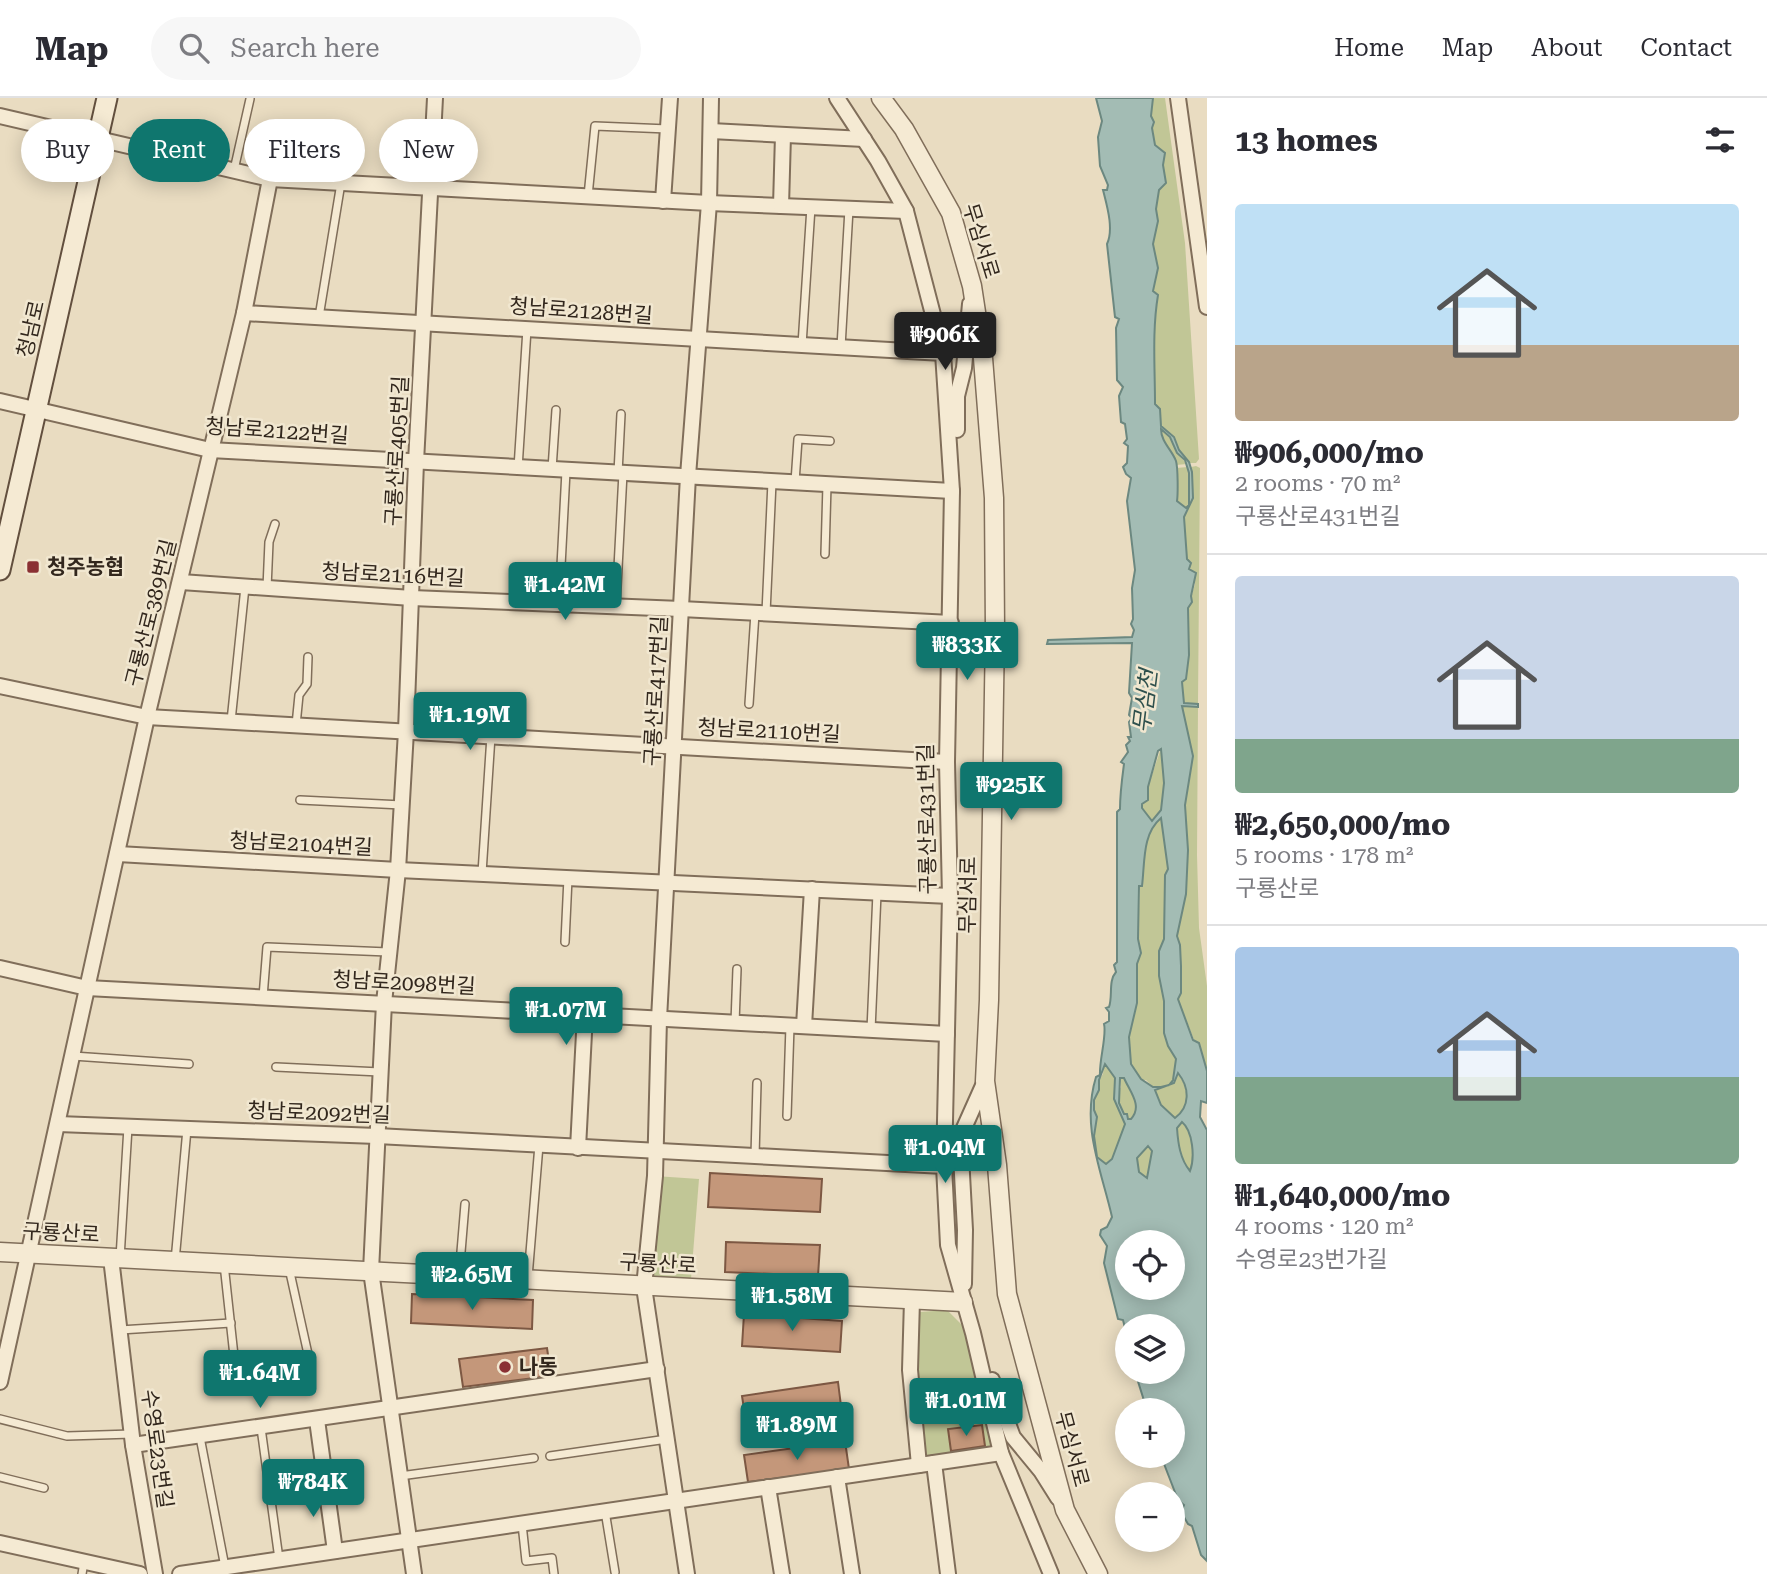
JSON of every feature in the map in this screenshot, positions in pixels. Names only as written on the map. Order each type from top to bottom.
[{"type":"main road","name":"청남로","points":[[102,119],[107,98]]},
{"type":"main road","name":"청남로","points":[[0,570],[88,182]]},
{"type":"street","name":"구룡산로405번길","points":[[414,1574],[371,1271],[384,1003],[402,805],[435,98]]},
{"type":"street","points":[[663,201],[670,98]]},
{"type":"street","name":"구룡산로417번길","points":[[687,1574],[645,1287],[655,1176],[659,1019],[688,476],[709,203],[711,98]]},
{"type":"street","name":"구룡산로431번길","points":[[837,98],[906,211],[943,353],[952,491],[947,762],[950,896],[944,1166],[948,1245],[963,1302]]},
{"type":"street","name":"무심서로","points":[[881,98],[904,129],[951,213],[972,286],[983,358],[994,498],[989,1000],[985,1081],[997,1165],[1006,1294],[1065,1510],[1098,1574]]},
{"type":"street","points":[[1178,98],[1207,307]]},
{"type":"street","points":[[0,116],[21,121]]},
{"type":"street","points":[[710,131],[864,139]]},
{"type":"street","points":[[781,206],[783,135]]},
{"type":"street","points":[[114,143],[244,173]]},
{"type":"street","name":"구룡산로389번길","points":[[0,1382],[148,717],[244,313],[269,182]]},
{"type":"street","points":[[324,182],[663,201],[906,211]]},
{"type":"street","points":[[951,466],[956,454],[957,396],[964,368],[972,286]]},
{"type":"street","name":"청남로2128번길","points":[[244,313],[943,353]]},
{"type":"street","name":"청남로2122번길","points":[[0,401],[210,450],[952,491]]},
{"type":"street","name":"청남로2116번길","points":[[181,582],[412,598],[951,623]]},
{"type":"street","name":"청남로2110번길","points":[[0,686],[148,717],[947,762]]},
{"type":"street","name":"청남로2104번길","points":[[118,854],[950,896]]},
{"type":"street","points":[[797,1026],[808,954],[812,889]]},
{"type":"street","name":"청남로2098번길","points":[[0,968],[87,988],[947,1034]]},
{"type":"street","points":[[578,1148],[585,1014]]},
{"type":"street","points":[[985,1081],[960,1137],[965,1230],[963,1302],[1001,1453],[1051,1574]]},
{"type":"street","name":"청남로2092번길","points":[[58,1124],[377,1136],[944,1166]]},
{"type":"street","name":"구룡산로","points":[[0,1252],[963,1302]]},
{"type":"street","name":"수영로23번길","points":[[116,1258],[120,1330],[132,1440],[155,1574]]},
{"type":"street","points":[[912,1300],[909,1370],[944,1540],[948,1574]]},
{"type":"street","points":[[963,1302],[1013,1437],[1041,1471],[1065,1510]]},
{"type":"street","points":[[132,1440],[200,1437],[657,1369]]},
{"type":"street","points":[[317,1420],[335,1551]]},
{"type":"street","points":[[180,1574],[1001,1453]]},
{"type":"street","points":[[837,1477],[852,1574]]},
{"type":"street","points":[[768,1487],[782,1574]]},
{"type":"street","points":[[0,1543],[83,1568],[140,1574]]},
{"type":"lane","points":[[233,171],[250,99]]},
{"type":"lane","points":[[589,196],[595,126],[668,129]]},
{"type":"lane","points":[[319,317],[342,183]]},
{"type":"lane","points":[[802,345],[811,207]]},
{"type":"lane","points":[[841,347],[849,209]]},
{"type":"lane","points":[[518,468],[527,329]]},
{"type":"lane","points":[[556,410],[559,604]]},
{"type":"lane","points":[[617,607],[621,414]]},
{"type":"lane","points":[[795,482],[798,439],[830,441]]},
{"type":"lane","points":[[749,704],[769,544],[772,481]]},
{"type":"lane","points":[[825,554],[827,484]]},
{"type":"lane","points":[[267,588],[269,542],[275,524]]},
{"type":"lane","points":[[231,722],[245,587]]},
{"type":"lane","points":[[296,725],[299,695],[307,684],[308,657]]},
{"type":"lane","points":[[482,874],[491,736]]},
{"type":"lane","points":[[300,800],[402,805]]},
{"type":"lane","points":[[565,942],[568,877]]},
{"type":"lane","points":[[871,1030],[877,892]]},
{"type":"lane","name":"청남로2098번길","points":[[263,997],[267,947],[388,952]]},
{"type":"lane","points":[[735,1023],[737,969]]},
{"type":"lane","points":[[788,1116],[797,1026]]},
{"type":"lane","points":[[73,1056],[189,1065]]},
{"type":"lane","points":[[276,1067],[380,1072]]},
{"type":"lane","points":[[755,1157],[757,1083]]},
{"type":"lane","name":"구룡산로","points":[[116,1258],[128,1127]]},
{"type":"lane","points":[[175,1261],[187,1129]]},
{"type":"lane","points":[[528,1280],[539,1146]]},
{"type":"lane","points":[[459,1276],[465,1204]]},
{"type":"lane","points":[[224,1264],[235,1365]]},
{"type":"lane","points":[[289,1267],[308,1354]]},
{"type":"lane","points":[[120,1330],[231,1323]]},
{"type":"lane","points":[[0,1419],[67,1436],[132,1440]]},
{"type":"lane","points":[[261,1428],[279,1559]]},
{"type":"lane","points":[[200,1437],[225,1567]]},
{"type":"lane","points":[[550,1456],[667,1439]]},
{"type":"lane","points":[[400,1476],[534,1458]]},
{"type":"lane","points":[[0,1476],[44,1488]]},
{"type":"lane","points":[[605,1511],[615,1572]]},
{"type":"lane","points":[[522,1524],[526,1561],[552,1558],[554,1574]]},
{"type":"green space","points":[[1153,98],[1165,98],[1185,243],[1199,459],[1196,463],[1189,463],[1174,442],[1174,437],[1170,437],[1177,453],[1187,464],[1176,465],[1161,434],[1161,421],[1155,404],[1155,340],[1152,329],[1158,295],[1153,291],[1158,268],[1153,244],[1158,221],[1156,209],[1159,190],[1166,183],[1164,153],[1155,145],[1151,117]]},
{"type":"green space","points":[[1188,467],[1189,505],[1186,508],[1176,501],[1176,468]]},
{"type":"green space","points":[[1191,467],[1200,468],[1198,704],[1184,703],[1182,682],[1186,679],[1188,608],[1195,584],[1187,559],[1184,517],[1193,498]]},
{"type":"green space","points":[[1182,705],[1198,707],[1197,855],[1199,928],[1207,986],[1207,1071],[1199,1043],[1194,1040],[1178,999],[1181,993],[1181,966],[1180,945],[1176,936],[1186,894],[1188,850],[1185,805],[1193,756]]},
{"type":"green space","points":[[1161,748],[1164,783],[1161,810],[1152,821],[1142,808],[1142,803],[1148,800],[1148,787]]},
{"type":"green space","points":[[1161,817],[1168,869],[1165,875],[1164,939],[1159,951],[1159,976],[1164,1001],[1164,1033],[1176,1058],[1173,1080],[1169,1085],[1153,1087],[1146,1080],[1141,1080],[1131,1064],[1129,1037],[1137,1003],[1137,964],[1141,953],[1138,939],[1140,885],[1148,840]]},
{"type":"green space","points":[[1104,1063],[1115,1078],[1114,1099],[1125,1124],[1112,1160],[1105,1165],[1097,1157],[1094,1136],[1097,1117],[1094,1099],[1099,1090]]},
{"type":"green space","points":[[1178,1073],[1187,1102],[1184,1111],[1175,1118],[1161,1105],[1155,1090],[1174,1083]]},
{"type":"green space","points":[[1120,1078],[1124,1078],[1136,1104],[1131,1119],[1123,1113],[1119,1105]]},
{"type":"green space","points":[[1182,1122],[1189,1132],[1192,1145],[1190,1172],[1182,1157],[1176,1128]]},
{"type":"green space","points":[[1148,1146],[1152,1151],[1147,1179],[1139,1172],[1137,1158]]},
{"type":"green space","points":[[655,1176],[699,1179],[691,1279],[645,1277]]},
{"type":"green space","points":[[947,1310],[963,1326],[976,1362],[993,1448],[925,1456],[916,1373],[920,1312]]},
{"type":"water","name":"무심천","points":[[1096,98],[1153,98],[1152,128],[1155,145],[1165,153],[1163,165],[1166,183],[1159,190],[1156,209],[1158,221],[1153,244],[1158,268],[1153,291],[1158,295],[1154,336],[1155,404],[1160,409],[1161,426],[1174,437],[1192,472],[1193,498],[1184,517],[1187,559],[1191,563],[1189,569],[1196,573],[1192,602],[1188,608],[1189,655],[1186,679],[1182,682],[1184,703],[1198,704],[1198,707],[1182,706],[1193,756],[1185,805],[1188,850],[1186,894],[1177,936],[1181,966],[1181,993],[1178,999],[1193,1040],[1199,1043],[1207,1071],[1207,1103],[1201,1101],[1200,1117],[1207,1130],[1207,1561],[1201,1555],[1192,1526],[1185,1519],[1185,1482],[1171,1482],[1166,1468],[1185,1468],[1185,1398],[1143,1398],[1139,1384],[1185,1384],[1185,1314],[1117,1314],[1104,1263],[1107,1246],[1100,1235],[1112,1217],[1094,1147],[1091,1113],[1096,1077],[1100,1075],[1104,1024],[1109,1021],[1106,1008],[1110,1003],[1112,980],[1116,972],[1114,965],[1117,962],[1117,812],[1120,809],[1124,764],[1121,762],[1128,752],[1128,737],[1131,737],[1129,722],[1132,718],[1129,715],[1132,698],[1129,693],[1132,643],[1047,644],[1048,640],[1132,637],[1134,630],[1131,624],[1135,570],[1127,501],[1131,478],[1123,467],[1127,463],[1128,446],[1124,443],[1127,439],[1125,424],[1121,422],[1119,396],[1123,387],[1117,380],[1116,328],[1119,319],[1115,317],[1107,244],[1110,225],[1103,190],[1107,190],[1108,185],[1100,166],[1098,137],[1102,121]],"holes":[[[1161,429],[1170,437],[1177,453],[1185,460],[1189,473],[1189,505],[1186,508],[1177,501],[1176,461]],[[1161,749],[1164,783],[1161,810],[1152,821],[1142,804],[1148,800],[1148,787],[1158,751]],[[1161,818],[1168,869],[1165,875],[1164,939],[1159,951],[1159,976],[1164,1001],[1164,1033],[1176,1059],[1173,1080],[1169,1085],[1174,1083],[1178,1073],[1185,1085],[1187,1097],[1180,1114],[1175,1118],[1161,1105],[1155,1090],[1168,1085],[1153,1087],[1141,1079],[1131,1064],[1129,1037],[1137,1003],[1137,964],[1141,953],[1138,939],[1139,886],[1142,886],[1147,840]],[[1105,1064],[1115,1078],[1114,1099],[1125,1124],[1112,1159],[1106,1164],[1097,1157],[1094,1136],[1097,1117],[1094,1100],[1099,1090],[1099,1080]],[[1120,1078],[1124,1078],[1136,1104],[1131,1119],[1124,1114],[1119,1103]],[[1182,1122],[1189,1132],[1192,1145],[1190,1171],[1182,1156],[1177,1128]],[[1148,1146],[1152,1151],[1147,1178],[1139,1172],[1137,1158]]]},
{"type":"building","points":[[710,1173],[822,1179],[820,1212],[708,1207]]},
{"type":"building","points":[[726,1242],[820,1245],[818,1276],[725,1272]]},
{"type":"building","points":[[412,1294],[533,1300],[532,1329],[411,1323]]},
{"type":"building","points":[[744,1314],[842,1321],[840,1352],[742,1346]]},
{"type":"building","name":"나동","points":[[547,1348],[551,1376],[463,1387],[459,1359]]},
{"type":"building","points":[[838,1382],[842,1414],[747,1428],[742,1396]]},
{"type":"building","points":[[982,1425],[985,1446],[951,1451],[948,1429]]},
{"type":"building","points":[[845,1441],[849,1469],[748,1482],[744,1455]]},
{"type":"place","name":"청주농협","points":[[33,567]]},
{"type":"place","name":"나동","points":[[505,1367]]}]
